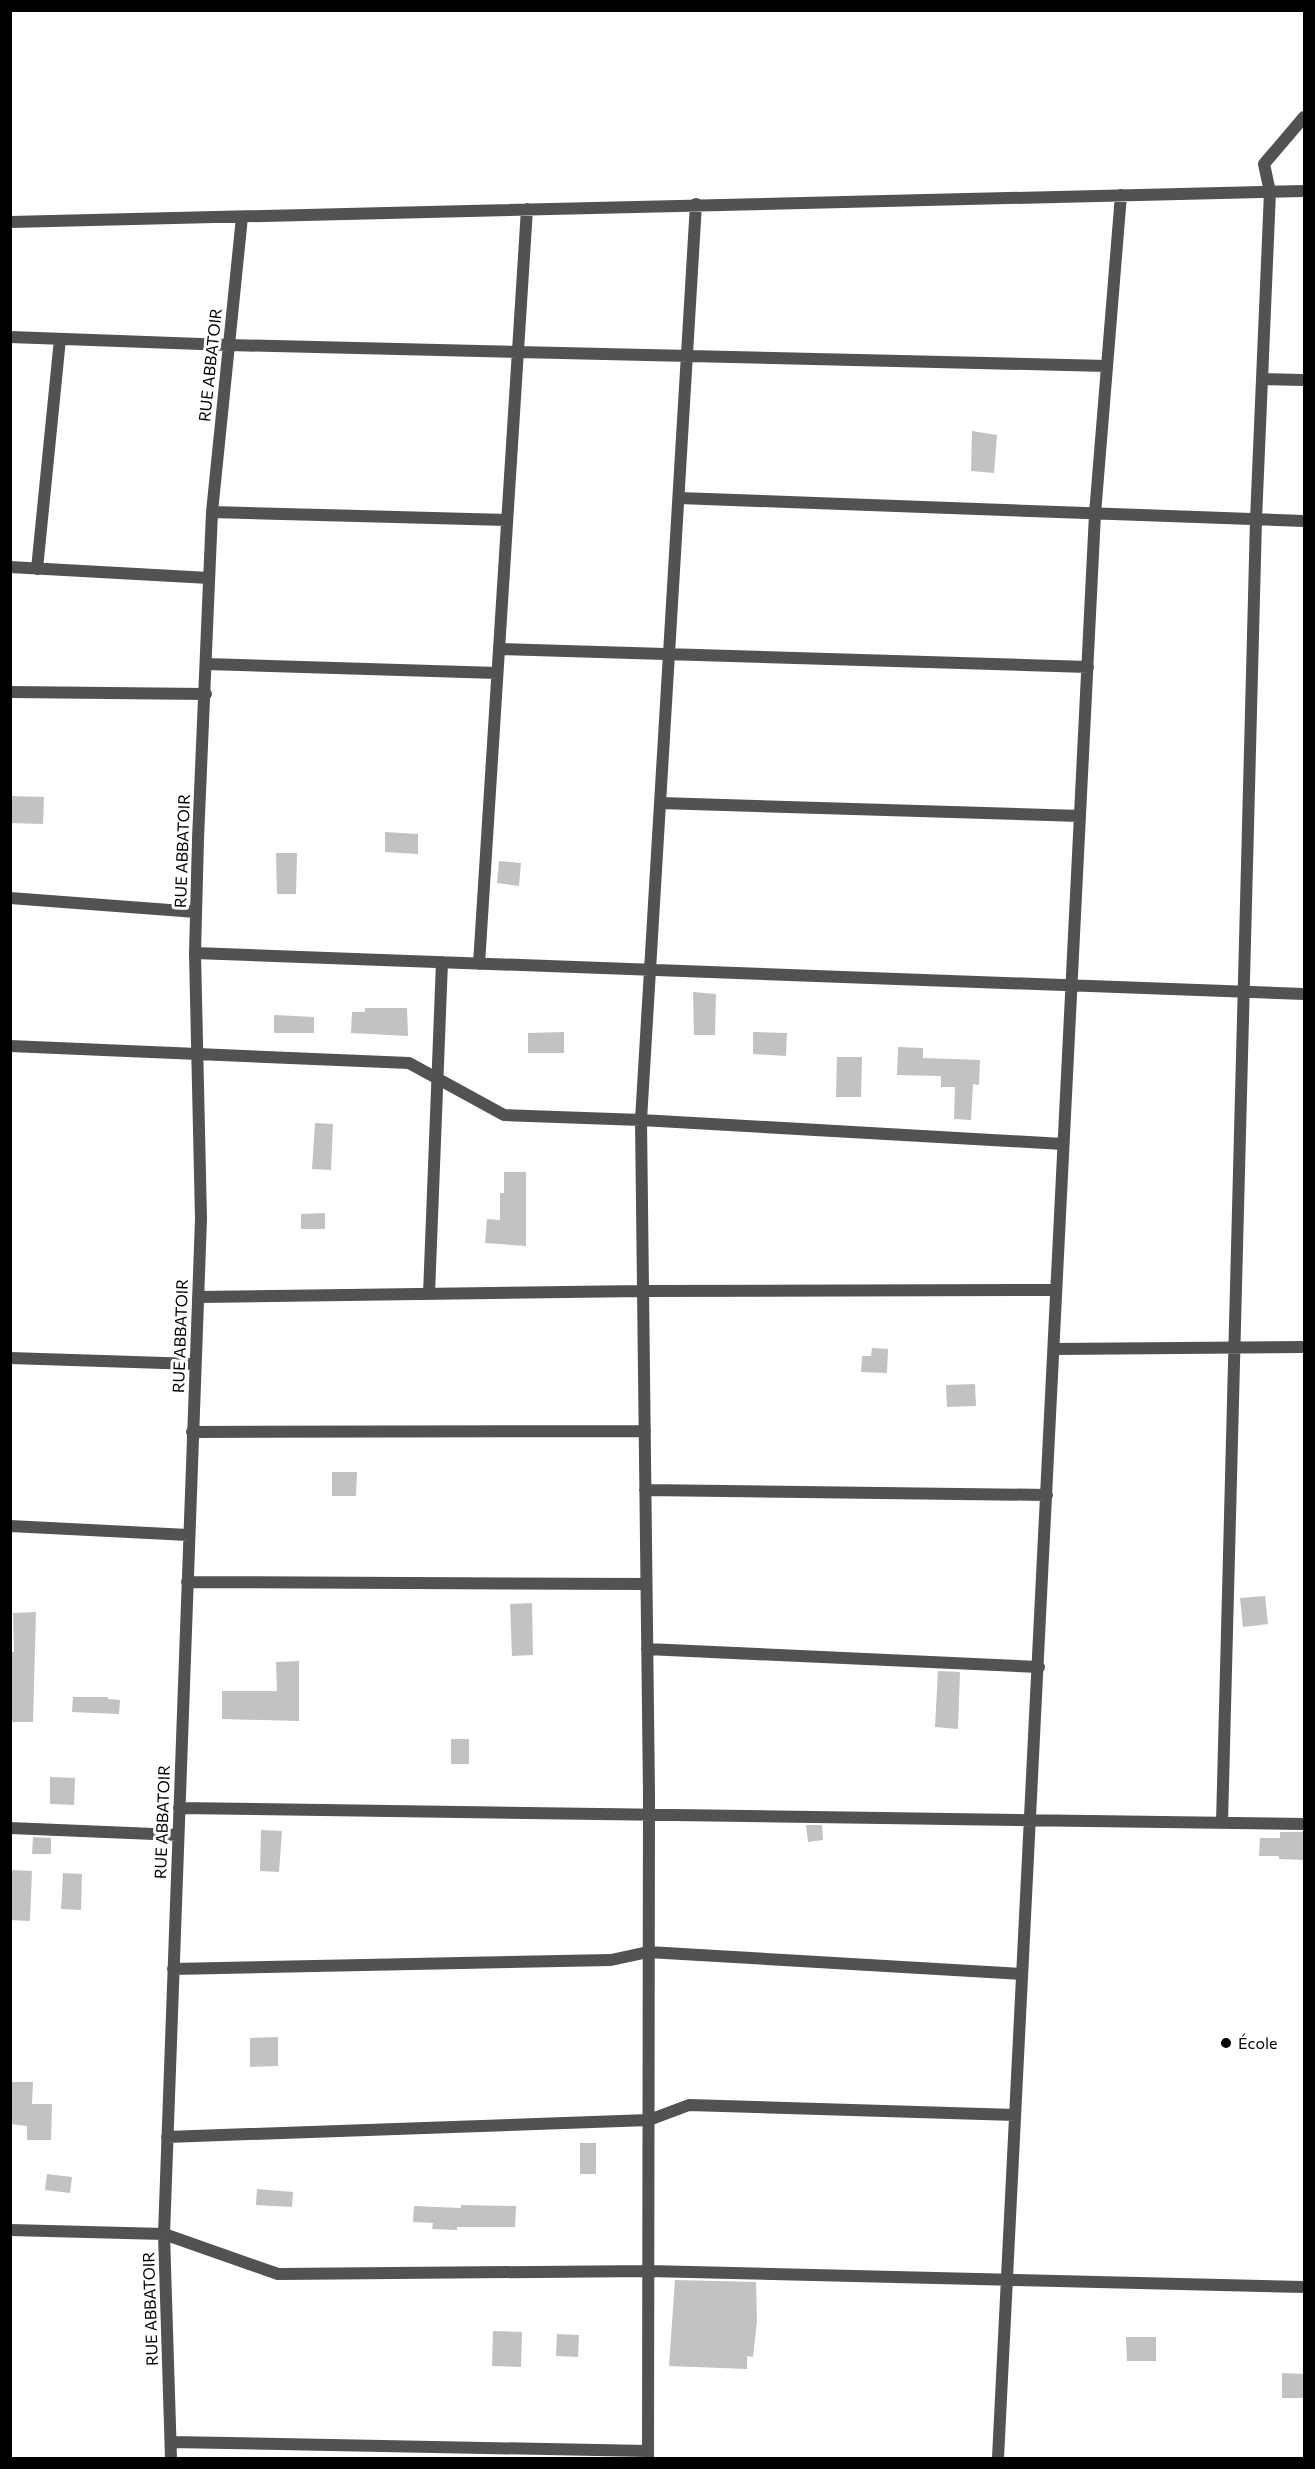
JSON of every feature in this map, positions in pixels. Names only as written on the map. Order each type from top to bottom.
[{"type":"street","points":[[1222,1823],[1256,520],[1270,192],[1264,164],[1305,117]]},
{"type":"street","points":[[10,222],[1305,191]]},
{"type":"street","points":[[998,2458],[1095,514],[1121,195]]},
{"type":"street","points":[[171,2442],[648,2455],[649,1815],[641,1120],[696,204]]},
{"type":"street","points":[[479,964],[526,209]]},
{"type":"street","name":"RUE ABBATOIR","points":[[171,2458],[164,2234],[201,1219],[196,912],[212,512],[242,217]]},
{"type":"street","points":[[10,337],[228,345],[1107,366]]},
{"type":"street","points":[[37,569],[60,339]]},
{"type":"street","points":[[1262,379],[1305,380]]},
{"type":"street","points":[[679,498],[1305,521]]},
{"type":"street","points":[[212,512],[507,520]]},
{"type":"street","points":[[10,567],[209,578]]},
{"type":"street","points":[[499,649],[1088,667]]},
{"type":"street","points":[[206,664],[497,673]]},
{"type":"street","points":[[10,692],[206,694]]},
{"type":"street","points":[[660,803],[1080,816]]},
{"type":"street","points":[[10,898],[196,912]]},
{"type":"street","points":[[195,953],[1305,994]]},
{"type":"street","points":[[429,1294],[442,962]]},
{"type":"street","points":[[10,1046],[197,1052],[410,1063],[504,1115],[641,1120],[1064,1144]]},
{"type":"street","points":[[198,1297],[643,1291],[1056,1290]]},
{"type":"street","points":[[1054,1349],[1305,1347]]},
{"type":"street","points":[[10,1358],[195,1364]]},
{"type":"street","points":[[192,1432],[645,1431]]},
{"type":"street","points":[[645,1490],[1047,1495]]},
{"type":"street","points":[[10,1526],[188,1535]]},
{"type":"street","points":[[187,1582],[646,1584]]},
{"type":"street","points":[[647,1649],[1039,1667]]},
{"type":"street","points":[[178,1808],[1305,1824]]},
{"type":"street","points":[[10,1828],[178,1835]]},
{"type":"street","points":[[173,1969],[611,1960],[648,1952],[1022,1974]]},
{"type":"street","points":[[167,2137],[649,2120],[689,2105],[1015,2115]]},
{"type":"street","points":[[10,2230],[164,2234],[278,2274],[648,2271],[1305,2287]]},
{"type":"building","points":[[972,431],[997,435],[994,473],[971,471]]},
{"type":"building","points":[[10,796],[44,797],[43,824],[10,823]]},
{"type":"building","points":[[385,832],[418,834],[418,854],[385,852]]},
{"type":"building","points":[[276,853],[297,853],[296,894],[277,894]]},
{"type":"building","points":[[499,861],[521,863],[519,886],[497,883]]},
{"type":"building","points":[[693,992],[716,994],[715,1035],[694,1035]]},
{"type":"building","points":[[365,1008],[407,1008],[408,1036],[351,1033],[352,1012],[365,1012]]},
{"type":"building","points":[[274,1015],[314,1017],[314,1033],[274,1033]]},
{"type":"building","points":[[564,1032],[564,1053],[528,1053],[528,1033]]},
{"type":"building","points":[[753,1032],[787,1033],[786,1056],[753,1054]]},
{"type":"building","points":[[898,1047],[923,1048],[923,1058],[980,1060],[979,1085],[973,1084],[971,1120],[954,1119],[955,1087],[941,1087],[941,1076],[897,1075]]},
{"type":"building","points":[[837,1057],[862,1057],[861,1097],[836,1097]]},
{"type":"building","points":[[315,1123],[333,1124],[331,1170],[312,1169]]},
{"type":"building","points":[[504,1172],[526,1172],[526,1246],[485,1243],[487,1219],[500,1220],[500,1193],[504,1193]]},
{"type":"building","points":[[325,1213],[325,1229],[301,1229],[301,1214]]},
{"type":"building","points":[[872,1348],[888,1349],[887,1373],[861,1372],[862,1356],[871,1356]]},
{"type":"building","points":[[975,1384],[976,1406],[947,1407],[946,1385]]},
{"type":"building","points":[[332,1472],[357,1472],[356,1496],[332,1496]]},
{"type":"building","points":[[1265,1596],[1268,1624],[1243,1627],[1240,1598]]},
{"type":"building","points":[[532,1603],[533,1655],[512,1656],[510,1604]]},
{"type":"building","points":[[36,1612],[33,1722],[10,1722],[10,1652],[14,1652],[13,1613]]},
{"type":"building","points":[[299,1661],[299,1721],[222,1719],[222,1691],[277,1691],[276,1662]]},
{"type":"building","points":[[938,1671],[960,1672],[958,1729],[935,1727]]},
{"type":"building","points":[[73,1697],[108,1697],[108,1699],[120,1700],[119,1714],[72,1712]]},
{"type":"building","points":[[451,1739],[469,1739],[469,1764],[451,1764]]},
{"type":"building","points":[[50,1777],[75,1778],[74,1805],[50,1804]]},
{"type":"building","points":[[806,1825],[822,1825],[823,1840],[808,1842]]},
{"type":"building","points":[[261,1830],[282,1831],[279,1872],[260,1871]]},
{"type":"building","points":[[1280,1832],[1305,1832],[1305,1860],[1259,1856],[1260,1838],[1280,1838]]},
{"type":"building","points":[[33,1837],[51,1838],[51,1854],[32,1854]]},
{"type":"building","points":[[10,1870],[32,1871],[30,1921],[10,1920]]},
{"type":"building","points":[[63,1873],[82,1874],[81,1910],[61,1909]]},
{"type":"building","points":[[278,2037],[278,2066],[250,2067],[250,2038]]},
{"type":"building","points":[[10,2082],[33,2082],[32,2104],[52,2104],[51,2140],[27,2140],[27,2126],[10,2124]]},
{"type":"building","points":[[580,2143],[596,2143],[596,2174],[580,2174]]},
{"type":"building","points":[[47,2174],[72,2177],[70,2193],[45,2190]]},
{"type":"building","points":[[257,2189],[293,2192],[292,2207],[256,2205]]},
{"type":"building","points":[[461,2205],[516,2206],[515,2227],[432,2229],[433,2223],[413,2222],[414,2206],[461,2208]]},
{"type":"building","points":[[675,2280],[756,2282],[757,2321],[753,2357],[747,2356],[747,2369],[669,2366]]},
{"type":"building","points":[[493,2331],[522,2332],[521,2367],[492,2366]]},
{"type":"building","points":[[557,2334],[579,2335],[578,2357],[556,2356]]},
{"type":"building","points":[[1126,2337],[1156,2337],[1156,2361],[1127,2361]]},
{"type":"building","points":[[1282,2373],[1305,2374],[1305,2398],[1282,2398]]},
{"type":"place","name":"École","points":[[1226,2043]]}]
